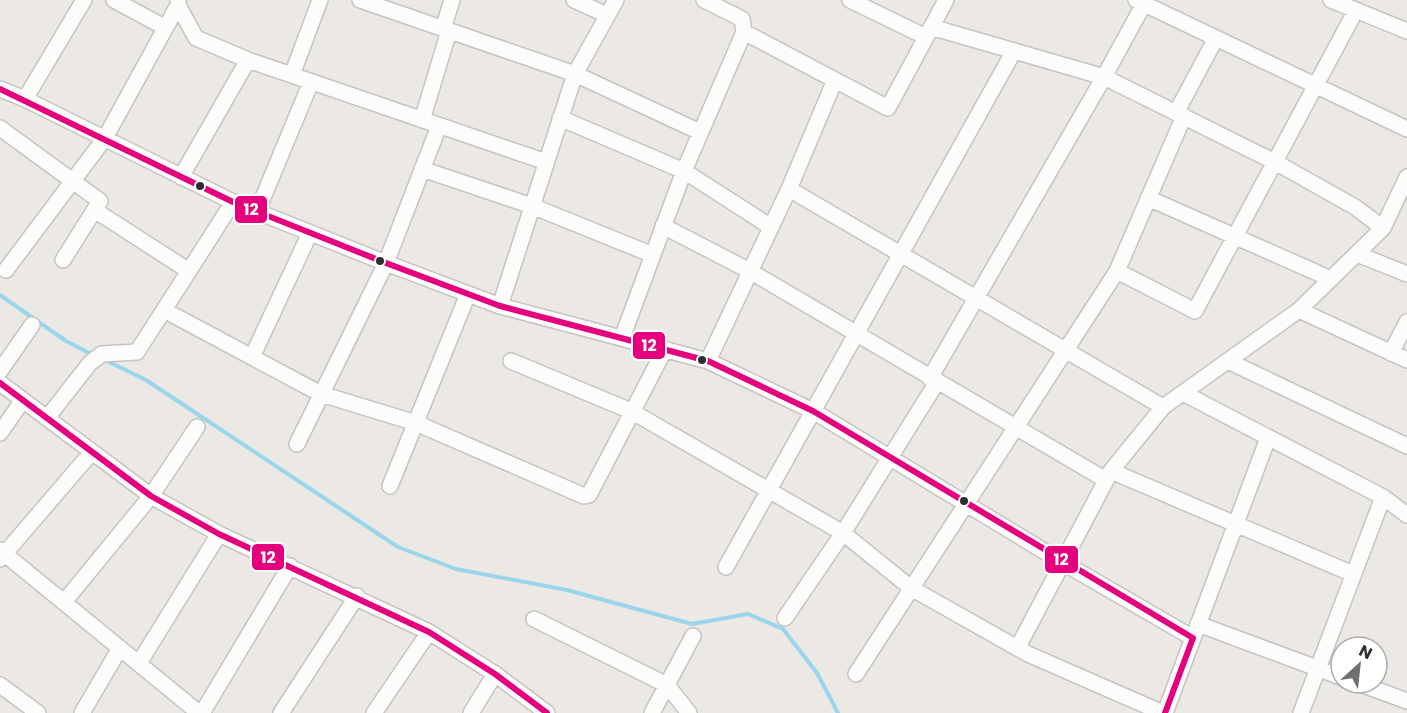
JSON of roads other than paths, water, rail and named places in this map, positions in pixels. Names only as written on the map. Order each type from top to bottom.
[{"type":"street","points":[[25,99],[84,0]]},
{"type":"street","points":[[114,0],[164,27]]},
{"type":"street","points":[[292,75],[320,0]]},
{"type":"street","points":[[360,0],[574,74],[700,132]]},
{"type":"street","points":[[422,120],[452,0]]},
{"type":"street","points":[[574,0],[607,15]]},
{"type":"street","points":[[500,306],[574,74],[616,0]]},
{"type":"street","points":[[622,338],[684,171],[744,32],[742,19],[735,7],[704,0]]},
{"type":"street","points":[[850,0],[928,32],[1014,51],[1104,77],[1275,162],[1355,207],[1383,228]]},
{"type":"street","points":[[744,32],[888,108],[946,0]]},
{"type":"street","points":[[1331,0],[1407,31]]},
{"type":"street","points":[[785,618],[843,533],[890,458],[977,297],[1104,77],[1142,1],[1407,129]]},
{"type":"street","points":[[6,270],[105,138],[178,3]]},
{"type":"street","points":[[178,3],[196,38],[248,60],[546,162]]},
{"type":"street","points":[[1117,271],[1195,311],[1356,10]]},
{"type":"street","points":[[856,674],[1117,271],[1180,115],[1216,38]]},
{"type":"street","points":[[726,567],[1014,51]]},
{"type":"street","points":[[181,177],[248,60]]},
{"type":"street","points":[[708,361],[748,270],[789,189],[835,80]]},
{"type":"street","points":[[256,212],[311,82]]},
{"type":"street","points":[[0,90],[25,99],[233,202],[387,263],[500,306],[708,361],[813,411],[1062,562],[1196,631],[1329,673]]},
{"type":"street","points":[[560,118],[684,171],[771,227]]},
{"type":"street","points":[[297,444],[387,263],[439,126]]},
{"type":"street","points":[[0,128],[100,201],[96,211],[63,260]]},
{"type":"street","points":[[422,170],[532,206],[652,255]]},
{"type":"street","points":[[1018,647],[1109,476],[1163,406],[1299,310],[1383,228],[1407,177]]},
{"type":"street","points":[[789,189],[1163,406]]},
{"type":"street","points":[[1148,198],[1330,279]]},
{"type":"street","points":[[47,418],[96,358],[137,352],[233,202]]},
{"type":"street","points":[[96,211],[189,271]]},
{"type":"street","points":[[663,226],[748,270],[1015,427],[1109,476],[1353,574]]},
{"type":"street","points":[[252,357],[310,233]]},
{"type":"street","points":[[1357,254],[1407,274]]},
{"type":"street","points":[[390,486],[468,294]]},
{"type":"street","points":[[164,310],[321,394],[416,423],[586,496],[665,349]]},
{"type":"street","points":[[1299,310],[1407,360]]},
{"type":"street","points":[[1392,353],[1407,322]]},
{"type":"street","points":[[0,371],[32,325]]},
{"type":"street","points":[[512,361],[632,411],[768,492],[843,533],[911,588],[1018,647],[1164,713],[1268,438]]},
{"type":"street","points":[[1228,361],[1407,446]]},
{"type":"street","points":[[0,383],[152,496],[219,534],[357,596],[429,632],[495,674],[547,713]]},
{"type":"street","points":[[1183,393],[1383,497],[1407,515]]},
{"type":"street","points":[[0,433],[23,400]]},
{"type":"street","points":[[64,602],[152,496],[197,427]]},
{"type":"street","points":[[92,452],[1,554],[201,713],[290,566]]},
{"type":"street","points":[[1301,713],[1383,497]]},
{"type":"street","points":[[139,663],[219,534]]},
{"type":"street","points":[[281,713],[357,596]]},
{"type":"street","points":[[534,619],[667,685],[690,713]]},
{"type":"street","points":[[374,713],[429,632]]},
{"type":"street","points":[[652,713],[693,636]]},
{"type":"street","points":[[82,713],[120,648]]},
{"type":"street","points":[[471,713],[495,674]]},
{"type":"street","points":[[0,685],[38,713]]},
{"type":"street","points":[[1389,694],[1407,701]]},
{"type":"waterway","points":[[0,295],[66,341],[95,356]]},
{"type":"waterway","points":[[105,360],[146,380],[398,547],[456,569],[567,590],[692,624],[748,614],[783,629],[817,673],[838,713]]}]
